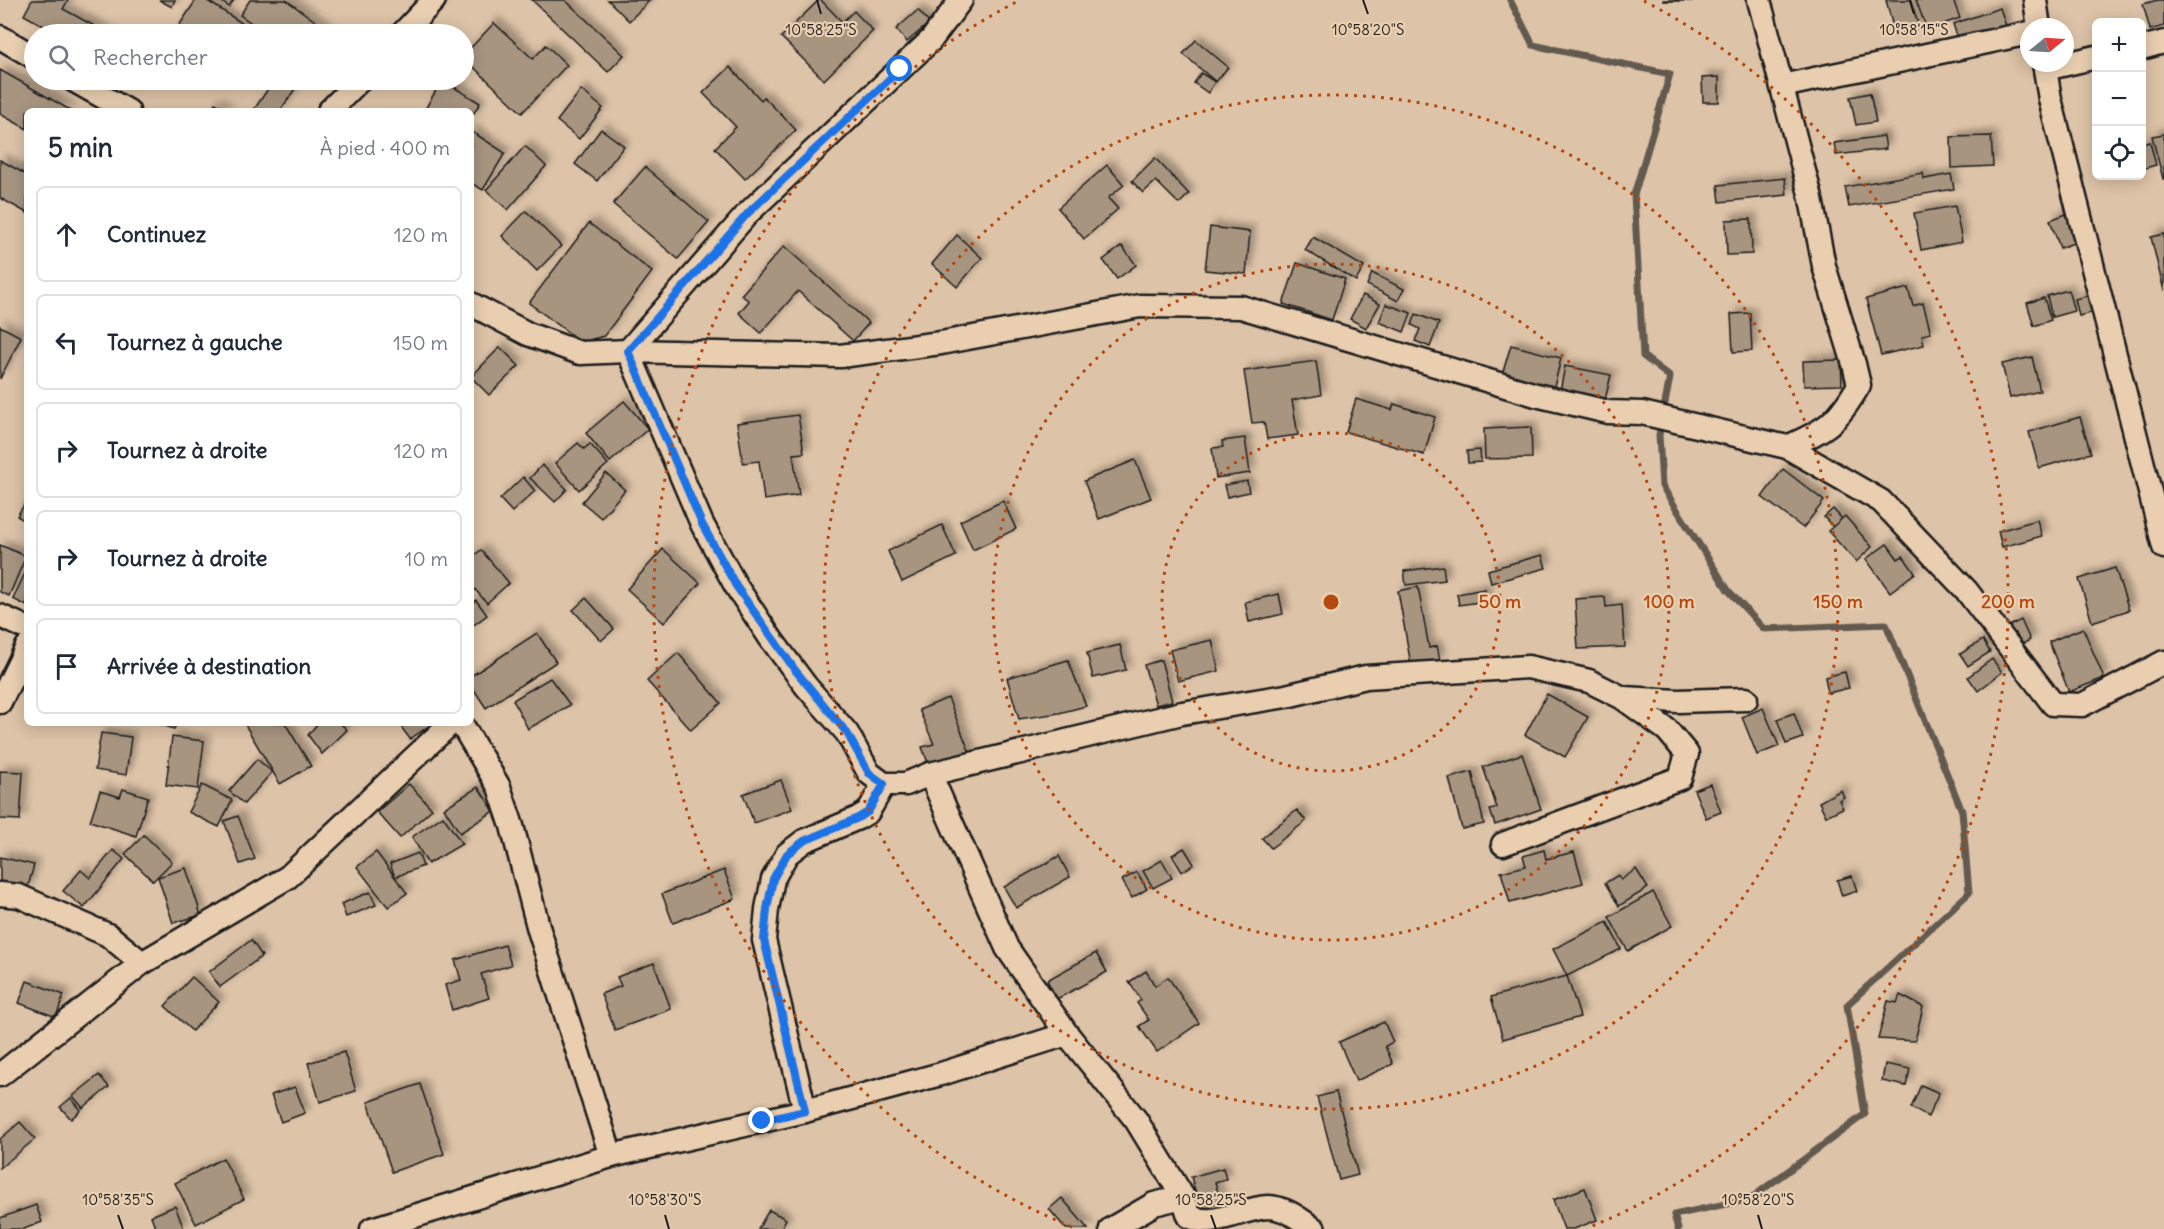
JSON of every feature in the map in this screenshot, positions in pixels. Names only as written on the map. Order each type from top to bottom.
[{"type":"street","points":[[411,24],[434,0]]},
{"type":"street","points":[[1759,0],[1810,194],[1824,266],[1859,386],[1845,410],[1821,432],[1787,447]]},
{"type":"street","points":[[2034,0],[2037,18]]},
{"type":"street","points":[[628,351],[748,213],[931,40],[960,1]]},
{"type":"street","points":[[1782,86],[2020,35]]},
{"type":"street","points":[[0,37],[24,51]]},
{"type":"street","points":[[2146,47],[2164,42]]},
{"type":"street","points":[[2074,61],[2092,58]]},
{"type":"street","points":[[2046,72],[2050,99],[2164,547]]},
{"type":"street","points":[[91,90],[123,108]]},
{"type":"street","points":[[332,108],[350,90]]},
{"type":"street","points":[[474,306],[528,334],[580,353],[628,351],[840,356],[941,343],[1140,306],[1241,307],[1536,395],[1608,412],[1642,413],[1787,447],[1881,501],[1966,590],[2053,704],[2082,705],[2164,662]]},
{"type":"street","points":[[628,351],[702,524],[736,586],[771,639],[847,733],[869,773],[884,784],[906,784],[930,774],[1182,713],[1286,696],[1366,677],[1528,667],[1588,681],[1623,698],[1667,730],[1687,754],[1680,778],[1503,844]]},
{"type":"street","points":[[0,616],[24,627]]},
{"type":"street","points":[[0,702],[24,653]]},
{"type":"street","points":[[1623,698],[1678,701],[1746,699]]},
{"type":"street","points":[[0,1075],[142,963],[288,877],[449,726]]},
{"type":"street","points":[[462,726],[499,787],[512,826],[539,930],[611,1156]]},
{"type":"street","points":[[930,774],[1007,948],[1067,1034],[1136,1120],[1183,1197],[1190,1216],[1203,1222],[1268,1207],[1285,1211],[1314,1229]]},
{"type":"street","points":[[805,1111],[764,940],[773,879],[787,854],[804,841],[868,812],[884,784]]},
{"type":"street","points":[[0,894],[19,896],[108,935],[142,963]]},
{"type":"street","points":[[372,1229],[611,1156],[805,1111],[941,1074],[1067,1034]]},
{"type":"street","points":[[1112,1229],[1154,1204],[1183,1197]]},
{"type":"building","points":[[32,0],[68,0],[63,9],[91,24],[40,24],[24,15]]},
{"type":"building","points":[[159,0],[175,0],[172,7]]},
{"type":"building","points":[[196,0],[206,0],[243,24],[180,24]]},
{"type":"building","points":[[219,0],[234,0],[229,7]]},
{"type":"building","points":[[250,0],[286,0],[319,24],[253,24],[240,15]]},
{"type":"building","points":[[532,0],[565,0],[624,55],[608,72]]},
{"type":"building","points":[[608,0],[650,0],[629,21]]},
{"type":"building","points":[[819,0],[842,22],[854,11],[873,31],[824,80],[781,37]]},
{"type":"building","points":[[1694,0],[1694,1],[1663,1]]},
{"type":"building","points":[[1886,0],[1911,0],[1919,28],[1895,35]]},
{"type":"building","points":[[1916,0],[1953,0],[1960,18],[1927,30]]},
{"type":"building","points":[[2164,0],[2164,26],[2150,30],[2143,4]]},
{"type":"building","points":[[2000,8],[2007,29],[1960,45],[1953,24]]},
{"type":"building","points":[[918,10],[929,23],[907,42],[896,29]]},
{"type":"building","points":[[494,23],[533,59],[546,45],[567,65],[522,113],[474,67],[474,44]]},
{"type":"building","points":[[1196,40],[1228,67],[1216,82],[1183,54]]},
{"type":"building","points":[[730,67],[761,100],[764,97],[796,130],[745,179],[715,148],[736,127],[703,93]]},
{"type":"building","points":[[0,70],[24,84],[24,90],[35,90],[67,108],[24,108],[24,127],[0,114]]},
{"type":"building","points":[[1201,73],[1215,82],[1208,93],[1194,83]]},
{"type":"building","points":[[1719,77],[1719,102],[1703,102],[1702,78]]},
{"type":"building","points":[[267,90],[294,90],[282,108],[255,108]]},
{"type":"building","points":[[436,90],[459,90],[480,103],[474,113],[474,108],[426,108]]},
{"type":"building","points":[[581,90],[603,108],[579,139],[557,121]]},
{"type":"building","points":[[1870,93],[1876,122],[1856,125],[1850,97]]},
{"type":"building","points":[[215,103],[224,108],[212,108]]},
{"type":"building","points":[[601,129],[624,146],[597,181],[575,164]]},
{"type":"building","points":[[474,133],[505,153],[483,190],[474,185]]},
{"type":"building","points":[[2164,134],[2164,179],[2163,179],[2152,136]]},
{"type":"building","points":[[1884,136],[1886,149],[1836,155],[1834,143]]},
{"type":"building","points":[[1991,136],[1993,166],[1952,168],[1951,137]]},
{"type":"building","points":[[2150,142],[2156,165],[2146,168],[2146,143]]},
{"type":"building","points":[[525,146],[546,166],[508,210],[486,190]]},
{"type":"building","points":[[1155,158],[1189,194],[1179,204],[1156,181],[1143,193],[1132,181]]},
{"type":"building","points":[[0,160],[24,173],[24,211],[0,198]]},
{"type":"building","points":[[1107,165],[1124,185],[1108,198],[1118,209],[1084,239],[1058,208]]},
{"type":"building","points":[[645,167],[709,222],[678,259],[613,204]]},
{"type":"building","points":[[1923,173],[1924,179],[1951,174],[1954,189],[1849,207],[1845,187]]},
{"type":"building","points":[[1785,178],[1787,195],[1720,202],[1718,185]]},
{"type":"building","points":[[1955,206],[1962,242],[1921,250],[1914,213]]},
{"type":"building","points":[[526,211],[561,246],[537,271],[502,236]]},
{"type":"building","points":[[2069,213],[2079,241],[2060,248],[2050,220]]},
{"type":"building","points":[[1751,219],[1752,254],[1727,255],[1726,220]]},
{"type":"building","points":[[589,223],[652,272],[604,336],[581,342],[529,303]]},
{"type":"building","points":[[1210,227],[1250,232],[1246,274],[1205,270]]},
{"type":"building","points":[[2164,234],[2164,291],[2151,237]]},
{"type":"building","points":[[957,235],[982,258],[957,287],[932,264]]},
{"type":"building","points":[[1313,237],[1364,267],[1356,281],[1305,250]]},
{"type":"building","points":[[784,246],[869,323],[853,341],[798,291],[761,333],[739,313],[749,301],[741,295]]},
{"type":"building","points":[[1122,246],[1136,265],[1117,279],[1103,260]]},
{"type":"building","points":[[1297,263],[1345,279],[1332,320],[1283,304]]},
{"type":"building","points":[[1372,273],[1404,289],[1398,301],[1367,285]]},
{"type":"building","points":[[1908,288],[1913,306],[1923,303],[1931,333],[1922,335],[1924,345],[1881,355],[1866,299]]},
{"type":"building","points":[[2068,290],[2074,311],[2052,317],[2047,296]]},
{"type":"building","points":[[2094,294],[2098,311],[2079,316],[2075,299]]},
{"type":"building","points":[[1363,295],[1380,304],[1366,328],[1350,319]]},
{"type":"building","points":[[2044,298],[2051,320],[2034,326],[2027,303]]},
{"type":"building","points":[[1386,304],[1411,313],[1404,332],[1379,322]]},
{"type":"building","points":[[1750,313],[1752,351],[1733,352],[1731,314]]},
{"type":"building","points":[[1416,314],[1439,323],[1430,347],[1415,341],[1420,329],[1412,325]]},
{"type":"building","points":[[0,326],[21,337],[0,379]]},
{"type":"building","points":[[1511,345],[1561,358],[1554,387],[1502,375]]},
{"type":"building","points":[[500,347],[519,366],[489,395],[474,380],[474,374]]},
{"type":"building","points":[[2032,357],[2040,391],[2010,398],[2002,364]]},
{"type":"building","points":[[1841,360],[1842,385],[1804,386],[1803,361]]},
{"type":"building","points":[[1316,361],[1321,395],[1292,400],[1298,435],[1267,439],[1264,422],[1252,423],[1244,371]]},
{"type":"building","points":[[1565,366],[1611,375],[1605,400],[1560,391]]},
{"type":"building","points":[[1356,399],[1392,410],[1394,404],[1435,417],[1424,455],[1346,432]]},
{"type":"building","points":[[624,401],[648,429],[610,462],[586,433]]},
{"type":"building","points":[[798,415],[804,453],[793,454],[799,495],[764,500],[759,461],[743,463],[737,423]]},
{"type":"building","points":[[2080,417],[2091,453],[2039,468],[2029,432]]},
{"type":"building","points":[[1531,427],[1532,458],[1485,459],[1484,429]]},
{"type":"building","points":[[1245,438],[1250,473],[1216,478],[1212,448],[1223,447],[1222,441]]},
{"type":"building","points":[[578,443],[584,449],[590,444],[608,464],[579,490],[555,463]]},
{"type":"building","points":[[1480,450],[1481,462],[1468,463],[1467,451]]},
{"type":"building","points":[[1135,460],[1151,498],[1099,519],[1084,481]]},
{"type":"building","points":[[542,465],[567,489],[555,502],[530,478]]},
{"type":"building","points":[[1783,469],[1824,501],[1803,528],[1762,497]]},
{"type":"building","points":[[606,473],[625,490],[601,518],[582,502]]},
{"type":"building","points":[[523,477],[535,491],[512,512],[500,499]]},
{"type":"building","points":[[1247,481],[1249,492],[1227,497],[1224,485]]},
{"type":"building","points":[[1003,501],[1016,529],[973,550],[960,521]]},
{"type":"building","points":[[24,505],[24,520],[17,516]]},
{"type":"building","points":[[1833,509],[1842,519],[1833,527],[1824,517]]},
{"type":"building","points":[[1845,516],[1872,547],[1856,562],[1828,531]]},
{"type":"building","points":[[2037,520],[2042,536],[2002,547],[1998,531]]},
{"type":"building","points":[[942,525],[956,556],[902,582],[888,551]]},
{"type":"building","points":[[1887,544],[1898,559],[1903,556],[1915,573],[1890,592],[1866,559]]},
{"type":"building","points":[[0,545],[24,555],[24,561],[9,596],[0,592]]},
{"type":"building","points":[[663,549],[700,583],[664,623],[627,589]]},
{"type":"building","points":[[481,550],[509,583],[487,603],[474,588],[474,556]]},
{"type":"building","points":[[1542,555],[1546,568],[1491,583],[1488,570]]},
{"type":"building","points":[[1443,566],[1445,580],[1406,585],[1404,571]]},
{"type":"building","points":[[2115,568],[2129,610],[2092,622],[2079,579]]},
{"type":"building","points":[[24,575],[24,604],[13,599]]},
{"type":"building","points":[[1418,587],[1429,648],[1437,646],[1440,660],[1411,665],[1398,591]]},
{"type":"building","points":[[1485,589],[1486,601],[1459,605],[1457,594]]},
{"type":"building","points":[[1279,594],[1283,614],[1249,622],[1245,602]]},
{"type":"building","points":[[1605,597],[1606,607],[1622,605],[1625,647],[1578,649],[1575,599]]},
{"type":"building","points":[[586,598],[614,629],[601,641],[573,610]]},
{"type":"building","points":[[476,600],[487,615],[474,625],[474,601]]},
{"type":"building","points":[[2021,620],[2030,640],[2019,646],[2009,626]]},
{"type":"building","points":[[2083,628],[2104,678],[2069,692],[2049,642]]},
{"type":"building","points":[[537,633],[556,662],[486,708],[474,690],[474,674]]},
{"type":"building","points":[[1212,640],[1219,671],[1178,681],[1170,650]]},
{"type":"building","points":[[1983,640],[1990,652],[1968,666],[1960,654]]},
{"type":"building","points":[[1120,645],[1126,670],[1093,678],[1087,653]]},
{"type":"building","points":[[678,653],[721,703],[691,730],[647,681]]},
{"type":"building","points":[[1992,659],[2002,672],[1978,691],[1968,677]]},
{"type":"building","points":[[1068,660],[1086,706],[1019,719],[1007,678]]},
{"type":"building","points":[[1161,660],[1172,701],[1156,705],[1144,665]]},
{"type":"building","points":[[1845,672],[1849,688],[1828,693],[1825,677]]},
{"type":"building","points":[[550,678],[570,705],[528,729],[513,700]]},
{"type":"building","points":[[1547,694],[1588,717],[1565,757],[1525,735]]},
{"type":"building","points":[[948,698],[972,758],[932,773],[922,747],[934,744],[919,710]]},
{"type":"building","points":[[1763,708],[1779,746],[1757,755],[1742,717]]},
{"type":"building","points":[[1794,713],[1803,738],[1786,744],[1777,719]]},
{"type":"building","points":[[246,726],[287,726],[311,766],[280,784]]},
{"type":"building","points":[[316,726],[343,726],[347,730],[322,754],[308,735]]},
{"type":"building","points":[[400,726],[429,726],[410,739]]},
{"type":"building","points":[[101,733],[131,737],[126,775],[95,770]]},
{"type":"building","points":[[172,737],[204,741],[198,789],[166,785]]},
{"type":"building","points":[[1522,754],[1541,809],[1495,825],[1490,810],[1497,808],[1483,767]]},
{"type":"building","points":[[257,759],[272,772],[244,804],[229,791]]},
{"type":"building","points":[[0,771],[23,772],[20,820],[0,819]]},
{"type":"building","points":[[1472,772],[1484,824],[1462,829],[1449,778]]},
{"type":"building","points":[[781,780],[792,809],[754,823],[743,794]]},
{"type":"building","points":[[409,784],[432,809],[400,838],[377,812]]},
{"type":"building","points":[[1710,784],[1721,812],[1706,818],[1694,790]]},
{"type":"building","points":[[202,785],[232,800],[219,827],[188,812]]},
{"type":"building","points":[[478,787],[494,811],[460,833],[444,808]]},
{"type":"building","points":[[123,789],[148,797],[136,836],[90,821],[100,791],[120,797]]},
{"type":"building","points":[[1841,790],[1844,797],[1839,800],[1843,808],[1826,816],[1819,802]]},
{"type":"building","points":[[1297,810],[1306,821],[1271,848],[1262,838]]},
{"type":"building","points":[[238,816],[255,859],[240,864],[224,821]]},
{"type":"building","points":[[443,816],[462,844],[428,864],[412,837]]},
{"type":"building","points":[[144,835],[172,862],[153,881],[125,854]]},
{"type":"building","points":[[1184,848],[1194,864],[1182,872],[1172,855]]},
{"type":"building","points":[[113,850],[124,859],[84,908],[63,891],[81,870],[90,878]]},
{"type":"building","points":[[1544,850],[1546,859],[1574,852],[1583,883],[1510,903],[1501,872],[1526,866],[1523,856]]},
{"type":"building","points":[[376,852],[407,893],[388,907],[357,867]]},
{"type":"building","points":[[418,853],[423,866],[395,877],[390,864]]},
{"type":"building","points":[[1059,856],[1070,877],[1016,908],[1004,887]]},
{"type":"building","points":[[0,857],[34,865],[27,890],[0,884]]},
{"type":"building","points":[[1162,860],[1172,878],[1153,888],[1143,871]]},
{"type":"building","points":[[186,868],[201,915],[173,923],[158,877]]},
{"type":"building","points":[[1636,869],[1648,888],[1619,906],[1605,883],[1618,875],[1621,880]]},
{"type":"building","points":[[724,870],[735,899],[673,923],[662,894]]},
{"type":"building","points":[[1137,872],[1147,889],[1132,898],[1122,880]]},
{"type":"building","points":[[1852,876],[1857,891],[1842,896],[1837,880]]},
{"type":"building","points":[[370,892],[376,905],[346,917],[341,904]]},
{"type":"building","points":[[1653,892],[1672,926],[1628,951],[1609,917]]},
{"type":"building","points":[[1607,922],[1621,949],[1567,976],[1553,949]]},
{"type":"building","points":[[251,940],[262,956],[220,987],[209,972]]},
{"type":"building","points":[[505,945],[511,965],[481,974],[489,998],[452,1010],[445,985],[461,980],[455,960]]},
{"type":"building","points":[[1096,953],[1107,972],[1057,999],[1047,980]]},
{"type":"building","points":[[654,963],[671,1009],[615,1030],[601,994],[621,986],[617,977]]},
{"type":"building","points":[[1146,971],[1155,986],[1168,977],[1199,1023],[1157,1052],[1139,1026],[1149,1020],[1137,1003],[1141,1000],[1129,982]]},
{"type":"building","points":[[1567,976],[1580,1017],[1503,1039],[1491,997]]},
{"type":"building","points":[[192,977],[219,1002],[192,1031],[165,1006]]},
{"type":"building","points":[[27,981],[64,995],[56,1017],[19,1003]]},
{"type":"building","points":[[1900,995],[1923,1007],[1915,1041],[1878,1039],[1888,1001],[1897,1003]]},
{"type":"building","points":[[1384,1022],[1393,1042],[1385,1046],[1393,1064],[1356,1081],[1339,1042]]},
{"type":"building","points":[[344,1052],[356,1091],[320,1102],[308,1063]]},
{"type":"building","points":[[1885,1064],[1910,1069],[1906,1086],[1882,1081]]},
{"type":"building","points":[[99,1075],[109,1087],[83,1108],[73,1096]]},
{"type":"building","points":[[420,1084],[444,1154],[392,1172],[368,1102]]},
{"type":"building","points":[[1921,1085],[1939,1093],[1928,1117],[1911,1108]]},
{"type":"building","points":[[295,1087],[305,1113],[281,1122],[271,1095]]},
{"type":"building","points":[[1336,1092],[1358,1175],[1339,1180],[1317,1097]]},
{"type":"building","points":[[71,1098],[81,1110],[71,1119],[60,1107]]},
{"type":"building","points":[[20,1122],[35,1139],[0,1168],[0,1139]]},
{"type":"building","points":[[223,1158],[244,1199],[196,1224],[175,1183]]},
{"type":"building","points":[[1223,1168],[1226,1179],[1215,1182],[1222,1207],[1202,1213],[1191,1177]]},
{"type":"building","points":[[1585,1188],[1597,1220],[1574,1229],[1564,1229],[1553,1200]]},
{"type":"building","points":[[1062,1198],[1088,1229],[1066,1229],[1049,1209]]},
{"type":"building","points":[[36,1205],[42,1222],[24,1229],[0,1229],[0,1218]]},
{"type":"building","points":[[175,1206],[184,1229],[156,1229],[151,1216]]},
{"type":"building","points":[[769,1210],[786,1219],[781,1229],[758,1229]]},
{"type":"waterway","points":[[1510,0],[1533,45],[1670,74],[1634,195],[1643,356],[1670,377],[1659,435],[1662,486],[1728,590],[1764,629],[1886,624],[1962,811],[1969,893],[1847,1005],[1865,1114],[1750,1199],[1674,1215],[1678,1229]]},
{"type":"route","points":[[762,1121],[805,1111],[764,940],[773,879],[787,854],[804,841],[868,812],[884,784],[869,773],[847,733],[806,686],[736,586],[702,524],[628,351],[748,213],[900,69]]}]
